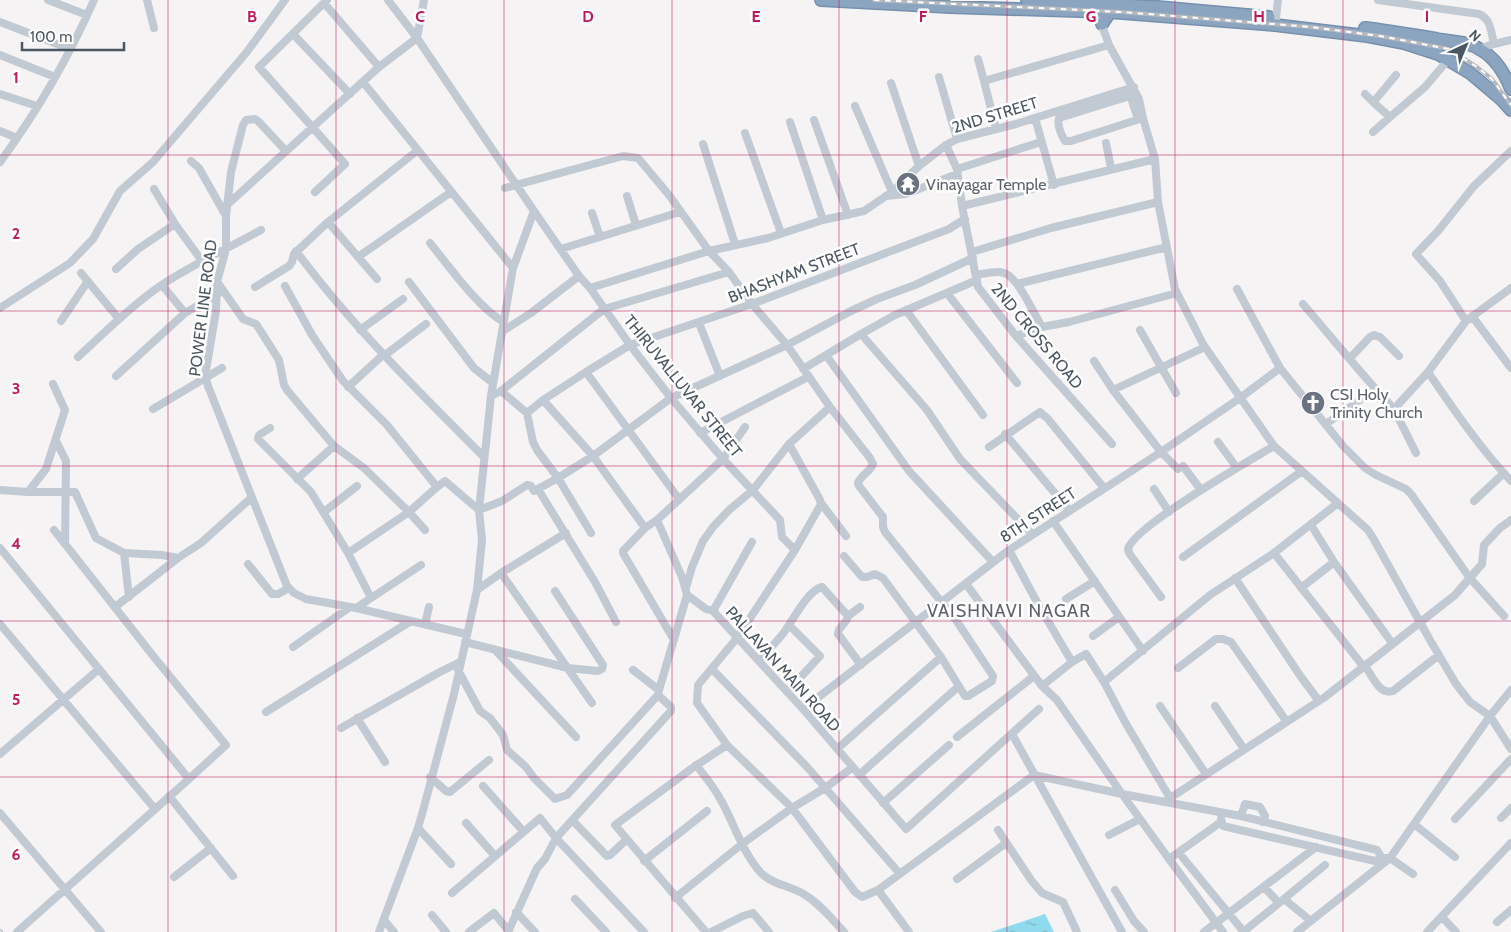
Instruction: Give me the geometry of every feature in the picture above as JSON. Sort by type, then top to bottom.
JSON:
[{"type":"highway","points":[[821,0],[1097,8],[1157,7],[1276,18],[1460,42],[1480,49],[1499,67],[1511,110]]},
{"type":"highway","points":[[1027,0],[1097,8],[1110,12],[1275,25],[1367,36],[1404,44],[1443,57],[1508,94]]},
{"type":"highway","points":[[1102,24],[1110,12]]},
{"type":"highway","points":[[1442,40],[1437,44],[1443,57]]},
{"type":"street","points":[[48,0],[87,15]]},
{"type":"street","points":[[0,162],[55,77],[94,0]]},
{"type":"street","points":[[147,0],[154,28]]},
{"type":"street","points":[[0,308],[70,263],[93,239],[120,191],[153,162],[246,52],[285,0]]},
{"type":"street","name":"THIRUVALLUVAR STREET","points":[[388,0],[417,38],[579,276],[590,288],[630,345],[700,433],[780,520],[782,537],[795,550]]},
{"type":"street","points":[[228,204],[379,67],[417,38],[424,0]]},
{"type":"street","points":[[1276,18],[1278,0]]},
{"type":"street","points":[[1378,0],[1479,14],[1484,16],[1489,23],[1494,44]]},
{"type":"street","points":[[315,192],[345,164],[259,67],[326,2],[379,67]]},
{"type":"street","points":[[1097,8],[1109,45],[1130,91],[1139,99],[1140,118],[1155,159],[1158,202],[1177,293],[1205,347],[1274,446],[1368,530],[1439,655],[1470,702],[1490,716],[1511,749]]},
{"type":"street","points":[[0,22],[70,49]]},
{"type":"street","points":[[294,34],[350,94]]},
{"type":"street","points":[[1480,49],[1511,40]]},
{"type":"street","points":[[984,81],[1109,45]]},
{"type":"street","points":[[0,55],[55,77]]},
{"type":"street","points":[[1373,132],[1425,87],[1443,57]]},
{"type":"street","points":[[978,58],[996,129]]},
{"type":"street","points":[[1374,103],[1396,75]]},
{"type":"street","points":[[938,77],[957,139]]},
{"type":"street","points":[[363,82],[513,268]]},
{"type":"street","points":[[891,84],[919,166]]},
{"type":"street","points":[[1130,91],[1059,118],[1058,121],[1063,138],[1065,141],[1071,141],[1140,118]]},
{"type":"street","name":"2ND STREET","points":[[590,288],[709,251],[768,238],[823,220],[864,211],[888,194],[946,145],[957,139],[1130,91]]},
{"type":"street","points":[[0,94],[37,106]]},
{"type":"street","points":[[1365,94],[1390,117]]},
{"type":"street","points":[[855,106],[888,194],[906,194],[957,171],[1041,142]]},
{"type":"street","points":[[1035,118],[1054,185]]},
{"type":"street","name":"POWER LINE ROAD","points":[[286,151],[258,121],[255,119],[246,120],[231,172],[226,216],[226,249],[217,282],[218,294],[206,376],[208,386],[251,498],[282,576],[289,588]]},
{"type":"street","points":[[814,120],[848,215]]},
{"type":"street","points":[[790,122],[823,220]]},
{"type":"street","points":[[0,132],[17,138]]},
{"type":"street","points":[[745,133],[781,233]]},
{"type":"street","points":[[1106,143],[1111,168]]},
{"type":"street","points":[[702,144],[735,244]]},
{"type":"street","name":"2ND CROSS ROAD","points":[[946,145],[957,171],[978,287],[1016,336],[1112,444]]},
{"type":"street","points":[[255,287],[289,266],[294,254],[328,222],[418,150]]},
{"type":"street","points":[[1511,151],[1470,192],[1416,254],[1511,368]]},
{"type":"street","points":[[505,188],[622,156],[638,158],[644,164],[709,251],[729,272],[752,304],[787,345],[802,369],[873,464],[871,469],[860,478],[858,483],[883,517],[885,532],[956,620],[993,676],[992,681],[968,696],[964,695],[941,657],[883,578],[876,574],[862,577],[844,556]]},
{"type":"street","points":[[962,206],[1054,185],[1111,168],[1155,159]]},
{"type":"street","points":[[191,161],[197,164],[226,216]]},
{"type":"street","points":[[154,189],[175,224],[202,261]]},
{"type":"street","points":[[358,257],[451,192]]},
{"type":"street","points":[[627,196],[636,225]]},
{"type":"street","points":[[479,510],[502,501],[527,485],[531,486],[534,491],[558,478],[593,456],[671,398],[787,345],[860,307],[915,285],[972,255],[1051,228],[1158,202]]},
{"type":"street","points":[[379,932],[418,828],[430,777],[454,694],[477,590],[482,540],[479,510],[491,396],[513,268],[534,211]]},
{"type":"street","points":[[592,212],[600,237]]},
{"type":"street","points":[[561,249],[680,212]]},
{"type":"street","name":"BHASHYAM STREET","points":[[527,413],[543,400],[630,345],[752,304],[949,229],[965,218]]},
{"type":"street","points":[[328,222],[377,279]]},
{"type":"street","points":[[116,269],[138,249],[175,224]]},
{"type":"street","points":[[78,357],[119,319],[162,285],[202,261],[261,230]]},
{"type":"street","points":[[430,243],[495,317],[504,322]]},
{"type":"street","points":[[1017,284],[1167,247]]},
{"type":"street","points":[[296,252],[360,330],[484,457]]},
{"type":"street","points":[[491,396],[501,392],[604,309],[729,272]]},
{"type":"street","points":[[82,273],[119,319]]},
{"type":"street","points":[[802,369],[906,310],[977,278],[1004,273],[1017,284],[1042,327]]},
{"type":"street","points":[[503,331],[538,308],[579,276]]},
{"type":"street","points":[[61,321],[88,281]]},
{"type":"street","points":[[217,282],[243,319],[258,326],[279,360],[287,390],[334,446],[364,468],[425,530]]},
{"type":"street","points":[[409,282],[474,368],[493,383]]},
{"type":"street","points":[[162,285],[185,313]]},
{"type":"street","points":[[285,286],[312,334],[348,387],[387,425],[436,487]]},
{"type":"street","points":[[1394,409],[1428,372],[1469,318],[1511,288]]},
{"type":"street","points":[[1237,289],[1280,368],[1343,446],[1365,468],[1412,494],[1469,577],[1504,616]]},
{"type":"street","points":[[947,293],[1017,382]]},
{"type":"street","points":[[1016,336],[1042,327],[1069,322],[1177,293]]},
{"type":"street","points":[[116,376],[185,313],[218,294]]},
{"type":"street","points":[[360,330],[404,300]]},
{"type":"street","points":[[1303,304],[1394,409],[1416,453]]},
{"type":"street","points":[[906,310],[983,415]]},
{"type":"street","points":[[699,323],[720,376]]},
{"type":"street","points":[[348,387],[384,355],[426,324]]},
{"type":"street","points":[[1140,330],[1176,393]]},
{"type":"street","points":[[861,334],[927,410],[960,459],[1032,534]]},
{"type":"street","points":[[1350,358],[1374,335],[1380,337],[1400,356]]},
{"type":"street","points":[[1113,390],[1205,347]]},
{"type":"street","points":[[826,355],[909,471],[993,562]]},
{"type":"street","points":[[1094,361],[1113,390],[1161,452],[1181,468],[1201,490]]},
{"type":"street","points":[[153,409],[222,368]]},
{"type":"street","name":"8TH STREET","points":[[803,709],[1009,550],[1161,452],[1280,368]]},
{"type":"street","points":[[586,372],[679,499]]},
{"type":"street","points":[[1428,372],[1489,458],[1511,482]]},
{"type":"street","points":[[700,433],[808,377]]},
{"type":"street","points":[[28,492],[46,470],[64,410],[53,384]]},
{"type":"street","points":[[1326,424],[1375,389]]},
{"type":"street","points":[[501,392],[527,413],[533,442],[558,478],[591,533]]},
{"type":"street","points":[[543,400],[593,456],[645,528]]},
{"type":"street","points":[[459,666],[480,711],[490,718],[503,735],[507,750],[526,767],[555,799],[567,795],[658,693],[674,640],[692,567],[703,541],[729,510],[753,490],[789,444],[830,407]]},
{"type":"street","points":[[988,447],[1037,413],[1043,413],[1104,488]]},
{"type":"street","points":[[674,640],[623,551],[645,528],[657,520],[723,459],[745,427]]},
{"type":"street","points":[[270,428],[259,435],[258,439],[311,492],[348,553],[371,598]]},
{"type":"street","points":[[1005,434],[1070,511]]},
{"type":"street","points":[[56,441],[66,462],[65,544]]},
{"type":"street","points":[[1218,442],[1237,468]]},
{"type":"street","points":[[789,444],[821,503],[846,536]]},
{"type":"street","points":[[298,479],[334,446]]},
{"type":"street","points":[[1161,597],[1128,549],[1130,543],[1148,526],[1201,490],[1274,446]]},
{"type":"street","points":[[1183,557],[1302,471]]},
{"type":"street","points":[[1474,501],[1504,473]]},
{"type":"street","points":[[348,553],[409,512],[436,487],[445,482],[479,510]]},
{"type":"street","points":[[324,512],[357,486]]},
{"type":"street","points":[[538,489],[595,582],[616,622]]},
{"type":"street","points":[[1154,489],[1169,512]]},
{"type":"street","points":[[0,490],[75,492],[96,538],[124,553],[162,555],[178,558]]},
{"type":"street","points":[[115,607],[178,558],[201,543],[251,498]]},
{"type":"street","points":[[821,503],[795,550],[737,638],[698,685],[697,703],[727,745],[792,808],[855,892],[862,897],[878,890],[1034,775],[1122,794],[1167,800],[1241,816],[1377,850],[1386,858],[1413,874]]},
{"type":"street","points":[[1104,682],[1210,595],[1274,553],[1338,504]]},
{"type":"street","points":[[657,520],[687,591]]},
{"type":"street","points":[[1167,800],[1319,701],[1365,668],[1392,643],[1455,595],[1482,564],[1484,545],[1492,535],[1511,520]]},
{"type":"street","points":[[1054,521],[1143,651]]},
{"type":"street","points":[[1311,525],[1334,562],[1392,643]]},
{"type":"street","points":[[17,932],[226,745],[54,530]]},
{"type":"street","points":[[477,590],[566,533]]},
{"type":"street","points":[[713,612],[752,542]]},
{"type":"street","points":[[0,548],[189,779]]},
{"type":"street","points":[[1009,550],[1072,662]]},
{"type":"street","points":[[124,553],[129,596]]},
{"type":"street","points":[[1274,553],[1382,690],[1393,691],[1439,655]]},
{"type":"street","points":[[1301,588],[1334,562]]},
{"type":"street","points":[[248,564],[272,594],[278,594],[289,588],[306,599],[425,624],[496,651],[568,668],[598,671],[602,669],[603,665],[556,591]]},
{"type":"street","points":[[293,647],[421,565]]},
{"type":"street","points":[[501,573],[592,703]]},
{"type":"street","points":[[1235,578],[1319,701]]},
{"type":"street","points":[[1066,599],[1095,581]]},
{"type":"street","points":[[966,584],[1034,676],[1057,700],[1122,794],[1223,932]]},
{"type":"street","points":[[759,661],[789,625],[803,604],[820,587],[825,588],[848,616]]},
{"type":"street","name":"PALLAVAN MAIN ROAD","points":[[687,591],[706,609],[713,612],[759,661],[803,709],[906,829],[1012,734]]},
{"type":"street","points":[[425,624],[429,607]]},
{"type":"street","points":[[860,607],[848,616],[838,630],[838,634],[861,665]]},
{"type":"street","points":[[1093,636],[1120,617]]},
{"type":"street","points":[[266,712],[411,621]]},
{"type":"street","points":[[0,624],[154,809]]},
{"type":"street","points":[[787,692],[820,656],[789,625]]},
{"type":"street","points":[[1178,668],[1216,639],[1230,642],[1287,722]]},
{"type":"street","points":[[496,651],[576,737]]},
{"type":"street","points":[[1042,686],[1072,662],[1084,654],[1087,655],[1104,682],[1167,800]]},
{"type":"street","points":[[837,749],[941,657]]},
{"type":"street","points":[[341,728],[459,666]]},
{"type":"street","points":[[0,754],[99,668]]},
{"type":"street","points":[[712,669],[801,761],[900,874]]},
{"type":"street","points":[[469,932],[494,913],[508,931],[537,868],[556,838],[671,710],[671,707],[658,693],[633,670]]},
{"type":"street","points":[[957,737],[1034,676]]},
{"type":"street","points":[[859,775],[959,686]]},
{"type":"street","points":[[1297,932],[1386,858],[1414,824],[1490,716],[1511,690]]},
{"type":"street","points":[[1160,706],[1206,774]]},
{"type":"street","points":[[1215,706],[1244,749]]},
{"type":"street","points":[[1039,709],[1012,734],[1122,932]]},
{"type":"street","points":[[357,718],[385,762]]},
{"type":"street","points":[[706,932],[614,825],[696,765],[727,745]]},
{"type":"street","points":[[883,803],[949,745]]},
{"type":"street","points":[[1456,819],[1511,759]]},
{"type":"street","points":[[430,777],[446,791],[450,792],[490,760]]},
{"type":"street","points":[[696,765],[711,782],[724,804],[742,844],[763,874],[769,879],[804,894],[844,932]]},
{"type":"street","points":[[675,898],[742,844],[853,768]]},
{"type":"street","points":[[483,786],[523,831]]},
{"type":"street","points":[[169,796],[233,876]]},
{"type":"street","points":[[1241,816],[1245,804],[1260,807],[1265,816],[1262,822]]},
{"type":"street","points":[[1501,818],[1511,808]]},
{"type":"street","points":[[644,861],[706,811]]},
{"type":"street","points":[[0,813],[100,932]]},
{"type":"street","points":[[1169,859],[1221,822],[1222,815],[1225,814]]},
{"type":"street","points":[[452,893],[540,818],[556,838],[644,932]]},
{"type":"street","points":[[1109,835],[1140,819]]},
{"type":"street","points":[[572,820],[606,856],[626,840]]},
{"type":"street","points":[[1221,822],[1223,826],[1376,861],[1386,858]]},
{"type":"street","points":[[466,823],[495,856]]},
{"type":"street","points":[[1414,824],[1455,857]]},
{"type":"street","points":[[418,828],[451,864]]},
{"type":"street","points":[[998,830],[1031,880],[1042,893],[1063,902],[1077,932]]},
{"type":"street","points":[[1336,852],[1338,840]]},
{"type":"street","points":[[957,879],[1006,843]]},
{"type":"street","points":[[1427,932],[1511,843]]},
{"type":"street","points":[[1204,932],[1316,847]]},
{"type":"street","points":[[174,877],[211,848]]},
{"type":"street","points":[[1178,853],[1244,932],[1325,865]]},
{"type":"street","points":[[1264,887],[1310,922]]},
{"type":"street","points":[[878,890],[909,932]]},
{"type":"street","points":[[1115,890],[1144,932]]},
{"type":"street","points":[[575,899],[606,932]]},
{"type":"street","points":[[1497,922],[1511,910]]},
{"type":"street","points":[[516,912],[535,932]]},
{"type":"street","points":[[711,932],[753,913],[769,932]]},
{"type":"street","points":[[432,915],[446,932]]},
{"type":"street","points":[[1442,917],[1456,932]]},
{"type":"street","points":[[384,920],[394,932]]},
{"type":"water","points":[[1045,914],[1054,932],[991,932]]},
{"type":"railway","points":[[874,0],[1122,12],[1311,27],[1380,36],[1449,49],[1492,79],[1511,105]]},
{"type":"place","name":"Vinayagar Temple","points":[[908,184]]},
{"type":"place","name":"CSI Holy Trinity Church","points":[[1313,403]]},
{"type":"district","name":"VAISHNAVI NAGAR","points":[[1009,611]]}]
